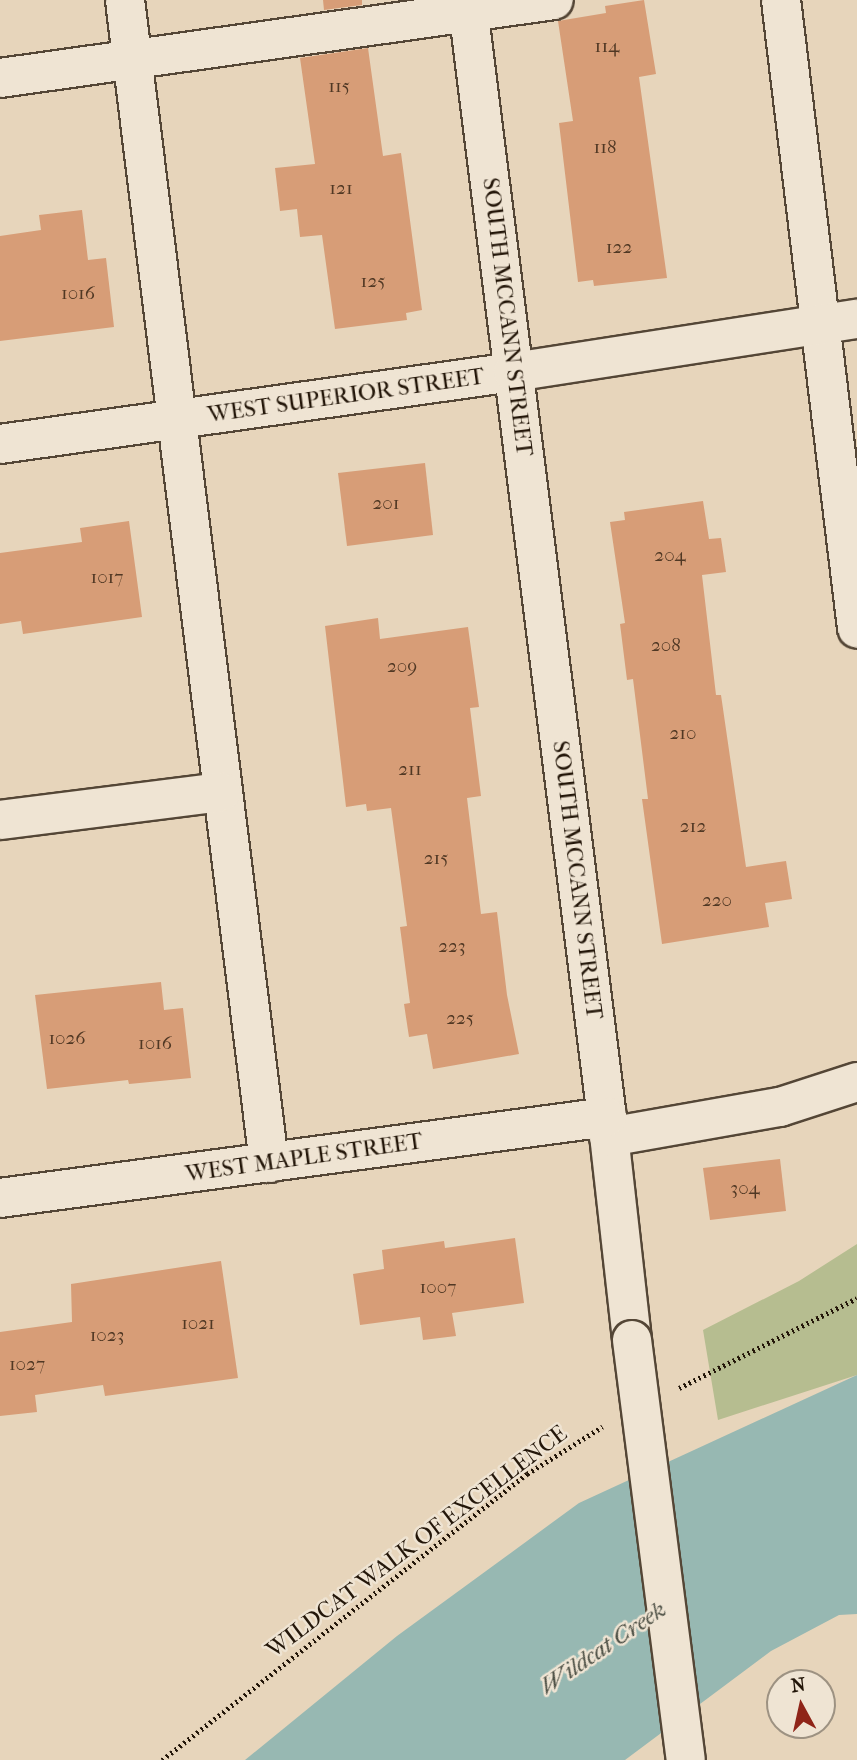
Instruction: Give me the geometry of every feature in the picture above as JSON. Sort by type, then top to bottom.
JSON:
[{"type":"street","points":[[125,0],[269,1163]]},
{"type":"street","points":[[0,78],[468,6],[554,0]]},
{"type":"street","points":[[781,0],[857,628]]},
{"type":"street","name":"SOUTH MCCANN STREET","points":[[468,6],[686,1760]]},
{"type":"street","name":"WEST SUPERIOR STREET","points":[[0,444],[513,372],[857,319]]},
{"type":"street","points":[[0,820],[221,792]]},
{"type":"street","name":"WEST MAPLE STREET","points":[[0,1198],[269,1163],[780,1107],[857,1082]]},
{"type":"path","points":[[673,1391],[857,1298]]},
{"type":"path","name":"WILDCAT WALK OF EXCELLENCE","points":[[162,1760],[527,1474],[588,1434],[612,1422]]},
{"type":"green space","points":[[857,1244],[857,1375],[718,1420],[703,1330],[799,1281]]},
{"type":"water","name":"Wildcat Creek","points":[[857,1375],[857,1614],[839,1615],[771,1651],[625,1760],[245,1760],[397,1636],[579,1503]]},
{"type":"building","points":[[323,0],[362,0],[362,5],[324,10]]},
{"type":"building","points":[[644,0],[656,74],[639,77],[667,278],[594,286],[593,280],[578,282],[559,123],[573,121],[558,21],[606,13],[605,6]]},
{"type":"building","points":[[368,48],[383,156],[401,153],[422,310],[406,313],[407,320],[335,329],[322,235],[300,237],[297,209],[280,211],[275,168],[315,164],[300,58]]},
{"type":"building","points":[[82,210],[88,260],[106,258],[114,327],[0,341],[0,236],[41,230],[39,215]]},
{"type":"building","points":[[425,463],[433,535],[347,546],[338,473]]},
{"type":"building","points":[[703,501],[709,539],[721,538],[726,572],[702,575],[716,695],[721,695],[746,867],[786,861],[792,899],[765,903],[769,927],[662,944],[642,799],[648,799],[633,679],[627,680],[620,624],[625,623],[610,522],[625,520],[624,512]]},
{"type":"building","points":[[129,521],[142,617],[23,634],[21,621],[0,624],[0,553],[82,542],[80,528]]},
{"type":"building","points":[[378,618],[380,639],[468,627],[479,707],[470,708],[481,796],[467,798],[481,914],[497,912],[507,995],[519,1054],[433,1069],[427,1034],[409,1037],[404,1004],[410,1003],[400,927],[407,926],[391,808],[367,811],[366,804],[346,807],[325,626]]},
{"type":"building","points":[[161,982],[164,1010],[183,1008],[191,1078],[129,1084],[128,1080],[47,1089],[35,995]]},
{"type":"building","points":[[780,1159],[786,1211],[710,1220],[703,1168]]},
{"type":"building","points":[[515,1238],[524,1303],[452,1313],[456,1336],[423,1340],[420,1317],[360,1325],[353,1274],[384,1269],[382,1250],[444,1241],[445,1248]]},
{"type":"building","points":[[221,1261],[238,1378],[105,1396],[103,1385],[35,1395],[37,1412],[0,1416],[0,1332],[72,1322],[71,1284]]}]
